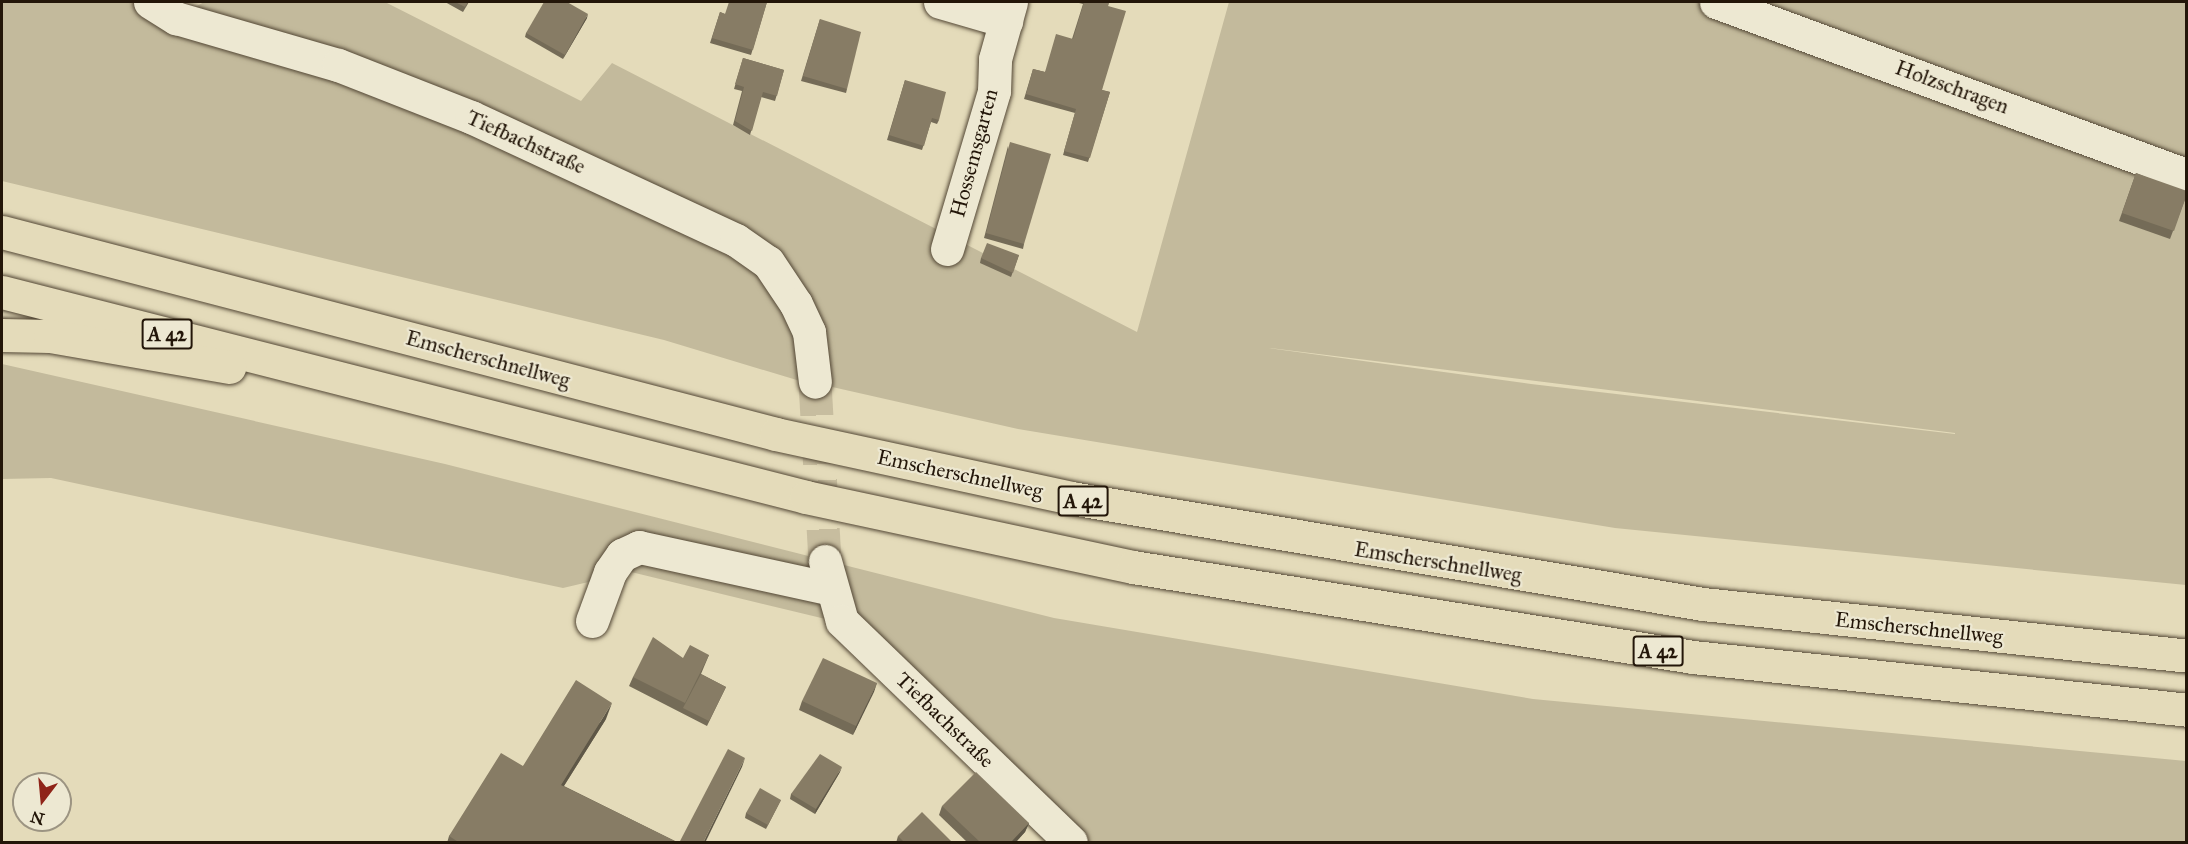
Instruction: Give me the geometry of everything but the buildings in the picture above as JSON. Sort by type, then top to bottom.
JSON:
[{"type":"highway","name":"Emscherschnellweg","points":[[2,232],[776,434],[1071,498],[1702,604],[2187,656]]},
{"type":"highway","name":"A 42","points":[[2,292],[806,497],[1133,567],[1693,657],[2187,710]]},
{"type":"highway","points":[[2,336],[50,336],[194,364],[333,376]]},
{"type":"street","name":"Tiefbachstraße","points":[[150,2],[176,18],[338,65],[471,117],[736,240],[768,261],[796,304],[809,332],[815,382]]},
{"type":"street","name":"Hossemsgarten","points":[[940,2],[1009,11],[995,59],[994,91],[947,249]]},
{"type":"street","name":"Holzschragen","points":[[1716,2],[2187,176]]},
{"type":"street","name":"Tiefbachstraße","points":[[592,621],[610,572],[622,555],[639,548],[828,575],[842,621],[1071,843]]},
{"type":"shaded area","points":[[2,2],[144,2],[337,67],[735,242],[791,303],[810,384],[664,340],[2,181]]},
{"type":"shaded area","points":[[204,2],[385,2],[581,101],[612,63],[1137,332],[1229,2],[2186,2],[2186,585],[1615,528],[1018,429],[819,384],[817,357],[738,238],[178,17]],"holes":[[[1269,348],[1955,433],[1531,384]]]},
{"type":"shaded area","points":[[2,364],[445,464],[1054,618],[1533,699],[2186,761],[2186,842],[1077,842],[838,622],[631,572],[563,588],[51,478],[2,479]]},
{"type":"tunnel","points":[[815,382],[825,561]]}]
